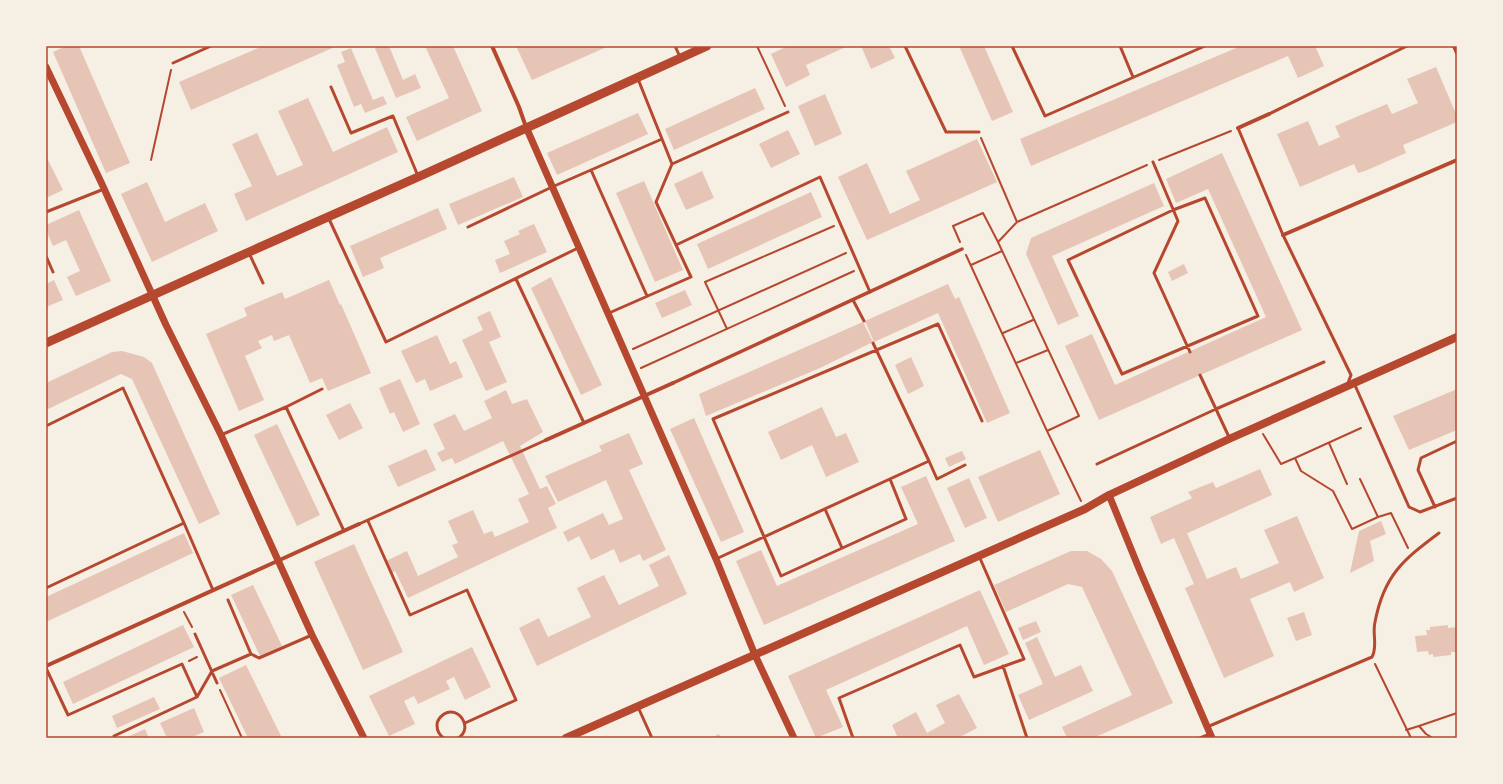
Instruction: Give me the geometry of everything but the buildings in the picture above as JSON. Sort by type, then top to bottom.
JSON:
[{"type":"main road","points":[[46,344],[707,46]]},
{"type":"main road","points":[[566,738],[1086,509],[1109,495],[1229,439],[1457,337]]},
{"type":"street","points":[[492,46],[578,248],[646,396],[716,559],[754,655],[794,738]]},
{"type":"street","points":[[1454,46],[1457,53]]},
{"type":"street","points":[[46,67],[153,295],[221,435],[312,635],[364,738]]},
{"type":"street","points":[[1238,128],[1269,114]]},
{"type":"street","points":[[1283,235],[1457,160]]},
{"type":"street","points":[[546,440],[646,396],[962,249]]},
{"type":"street","points":[[1109,495],[1210,733]]},
{"type":"street","points":[[46,667],[181,604],[359,524]]},
{"type":"lane","points":[[173,63],[211,46]]},
{"type":"lane","points":[[675,46],[680,58]]},
{"type":"lane","points":[[905,46],[946,132],[978,132]]},
{"type":"lane","points":[[1012,46],[1045,116],[1205,46]]},
{"type":"lane","points":[[1120,46],[1133,77]]},
{"type":"lane","points":[[1396,46],[1398,50]]},
{"type":"lane","points":[[1269,114],[1407,46]]},
{"type":"lane","points":[[637,78],[672,164]]},
{"type":"lane","points":[[331,87],[352,134],[393,116],[418,177]]},
{"type":"lane","points":[[609,313],[691,277],[656,202],[672,164],[788,112]]},
{"type":"lane","points":[[1238,128],[1283,235],[1351,375],[1350,385],[1409,506],[1420,512],[1457,498]]},
{"type":"lane","points":[[468,227],[552,187],[662,139]]},
{"type":"lane","points":[[1153,162],[1178,221],[1154,273],[1190,352]]},
{"type":"lane","points":[[591,170],[647,296]]},
{"type":"lane","points":[[676,245],[820,178],[870,292]]},
{"type":"lane","points":[[46,212],[104,189]]},
{"type":"lane","points":[[1205,198],[1258,316],[1122,374],[1068,260],[1173,210],[1205,198]]},
{"type":"lane","points":[[328,217],[386,342],[578,248]]},
{"type":"lane","points":[[249,252],[263,284]]},
{"type":"lane","points":[[46,256],[53,272]]},
{"type":"lane","points":[[516,278],[584,423]]},
{"type":"lane","points":[[853,300],[864,321]]},
{"type":"lane","points":[[890,479],[906,519],[781,576],[713,419],[938,324],[982,422]]},
{"type":"lane","points":[[873,342],[937,478],[965,465]]},
{"type":"lane","points":[[1097,464],[1216,409],[1324,362]]},
{"type":"lane","points":[[1200,375],[1229,439]]},
{"type":"lane","points":[[46,424],[123,388],[213,590]]},
{"type":"lane","points":[[221,435],[286,407],[322,389]]},
{"type":"lane","points":[[286,407],[344,531]]},
{"type":"lane","points":[[359,524],[546,440]]},
{"type":"lane","points":[[1435,507],[1418,470],[1421,458],[1457,441]]},
{"type":"lane","points":[[716,559],[929,461]]},
{"type":"lane","points":[[825,509],[842,548]]},
{"type":"lane","points":[[368,521],[410,616],[467,590],[516,700],[465,722]]},
{"type":"lane","points":[[46,588],[184,524]]},
{"type":"lane","points":[[1200,738],[1372,657],[1375,651],[1374,624],[1381,595],[1392,574],[1411,554],[1439,533]]},
{"type":"lane","points":[[853,738],[839,698],[960,645],[974,677],[1024,659],[979,556]]},
{"type":"lane","points":[[228,600],[251,654],[259,658],[312,635]]},
{"type":"lane","points":[[195,634],[217,683]]},
{"type":"lane","points":[[114,736],[198,697],[212,671],[251,654]]},
{"type":"lane","points":[[46,667],[68,715],[182,664],[198,697]]},
{"type":"lane","points":[[1003,666],[1027,738]]},
{"type":"lane","points":[[638,706],[652,738]]},
{"type":"lane","points":[[444,738],[437,729],[437,722],[441,716],[448,712],[455,712],[461,716],[465,722],[465,730],[458,738]]},
{"type":"path","points":[[757,46],[788,112]]},
{"type":"path","points":[[150,160],[173,63]]},
{"type":"path","points":[[998,242],[1016,222],[1153,162],[1238,128]]},
{"type":"path","points":[[978,132],[1016,222]]},
{"type":"path","points":[[1047,431],[1079,416],[1033,320],[1002,250],[983,213],[953,226],[962,249],[1003,333],[1047,431],[1086,509]]},
{"type":"path","points":[[727,329],[705,282],[840,223]]},
{"type":"path","points":[[626,352],[852,250]]},
{"type":"path","points":[[971,265],[1002,250]]},
{"type":"path","points":[[635,372],[860,268]]},
{"type":"path","points":[[1003,333],[1033,320]]},
{"type":"path","points":[[1016,363],[1048,350]]},
{"type":"path","points":[[1259,426],[1281,464],[1361,428]]},
{"type":"path","points":[[1329,443],[1348,484]]},
{"type":"path","points":[[1295,458],[1301,470],[1332,491],[1352,529],[1378,517],[1391,513],[1411,554]]},
{"type":"path","points":[[1360,479],[1378,517]]},
{"type":"path","points":[[181,604],[195,634]]},
{"type":"path","points":[[182,664],[204,653]]},
{"type":"path","points":[[1372,657],[1411,738]]},
{"type":"path","points":[[217,683],[242,738]]},
{"type":"path","points":[[1406,730],[1457,713]]},
{"type":"path","points":[[1419,726],[1426,734],[1433,738]]}]
